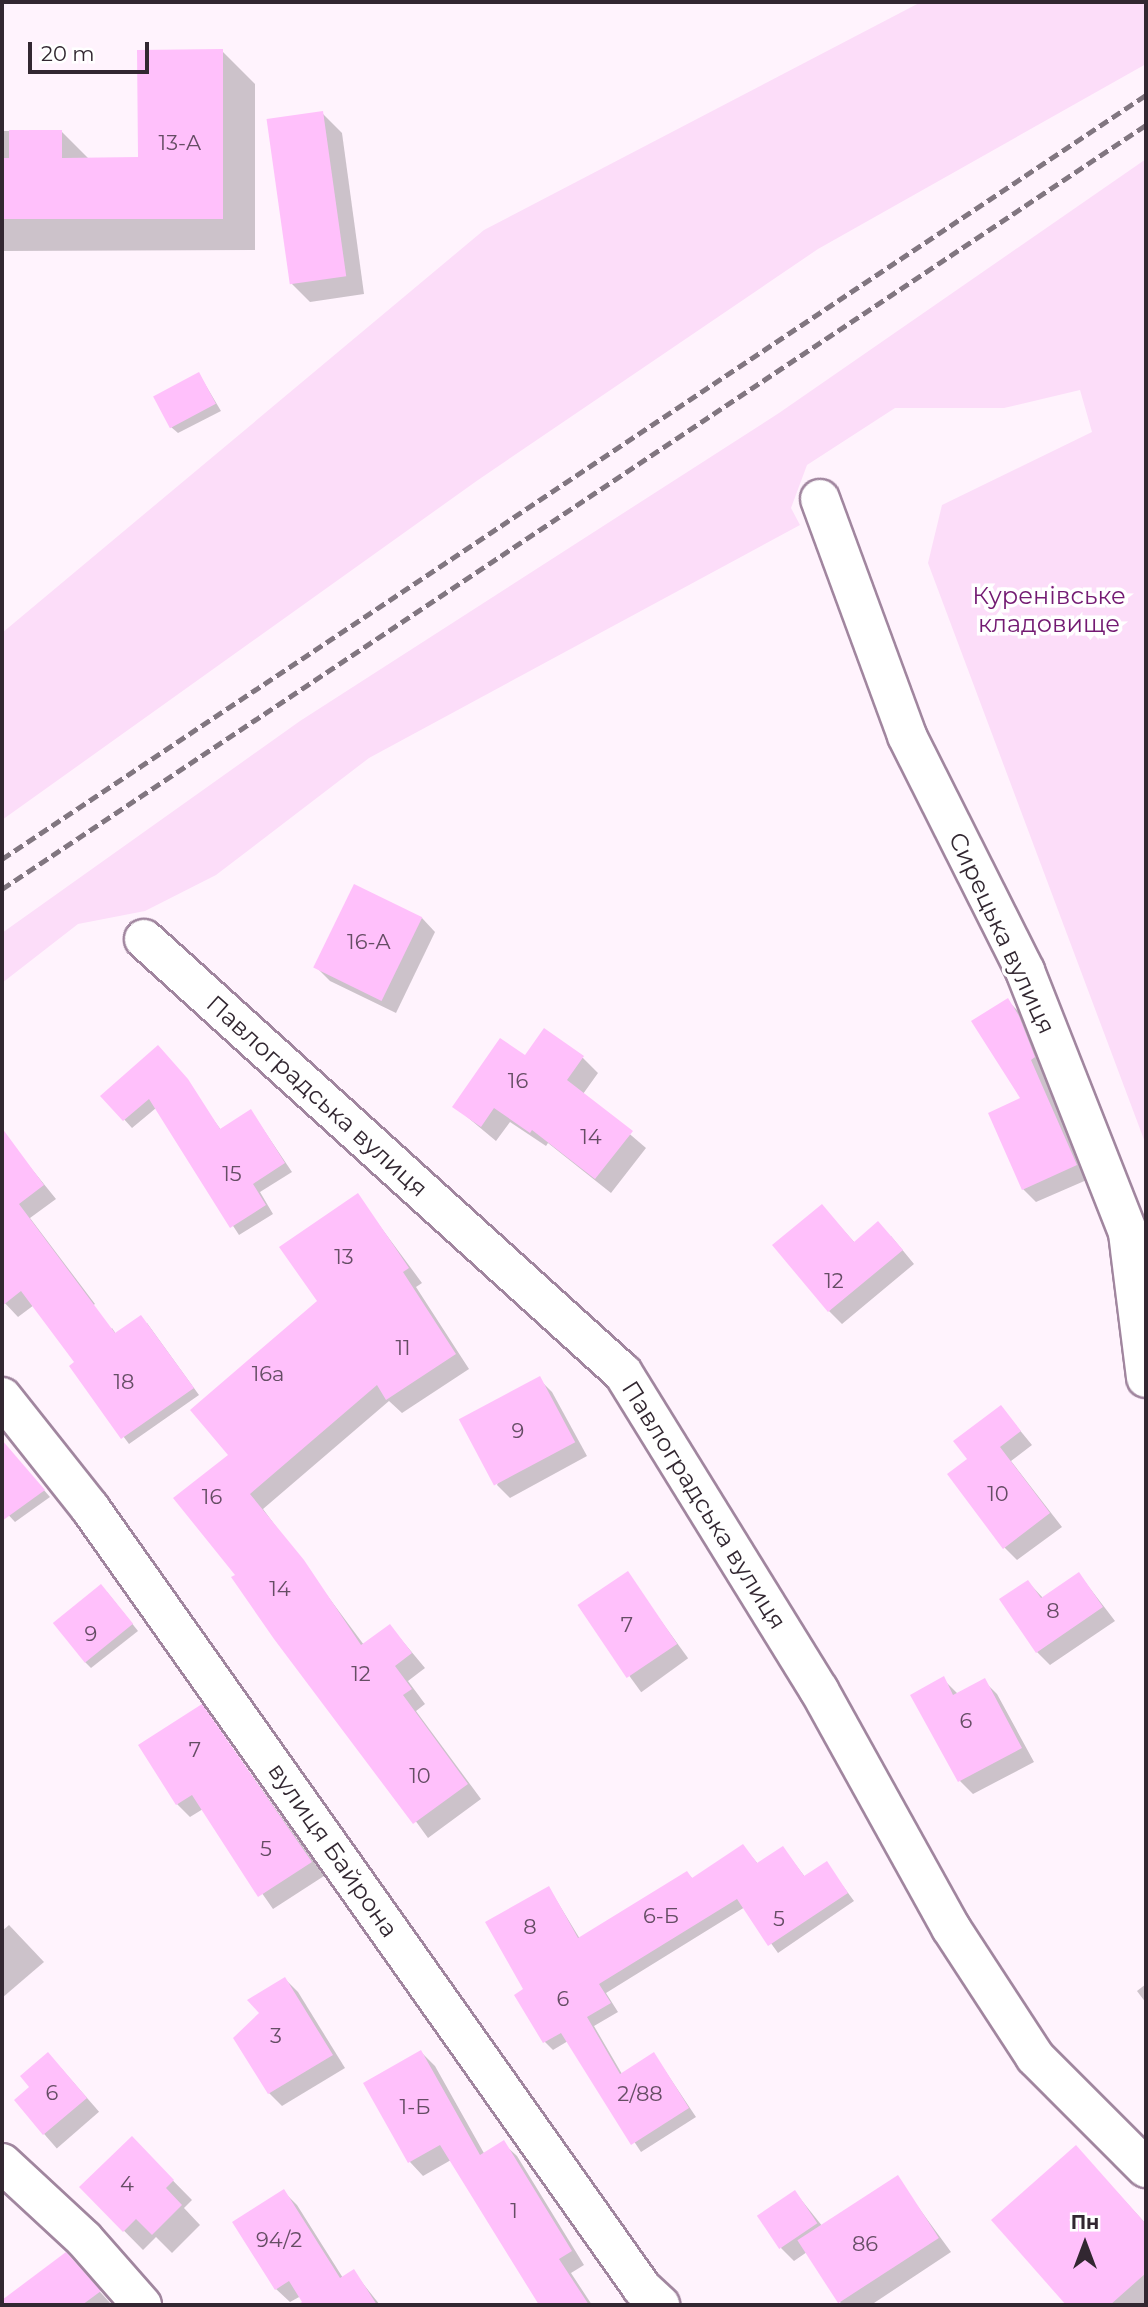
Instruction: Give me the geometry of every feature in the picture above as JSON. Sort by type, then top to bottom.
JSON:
[{"type":"street","name":"Сирецька вулиця","points":[[820,499],[907,736],[1025,971],[1128,1233],[1146,1378]]},
{"type":"street","name":"Павлоградська вулиця","points":[[144,939],[623,1373],[819,1690],[951,1928],[1035,2057],[1146,2168]]},
{"type":"street","name":"вулиця Байрона","points":[[2,1397],[90,1508],[642,2288],[660,2305]]},
{"type":"street","points":[[2,2163],[84,2239],[142,2305]]},
{"type":"green space","points":[[921,2],[1146,2],[1146,64],[818,249],[478,480],[2,820],[2,633],[484,230]]},
{"type":"green space","name":"Куренівське кладовище","points":[[1146,159],[1146,1145],[928,563],[942,505],[1092,432],[1080,390],[1004,408],[895,408],[807,465],[791,508],[800,525],[369,758],[216,875],[145,911],[78,924],[2,983],[2,933],[300,721],[779,413]]},
{"type":"building","points":[[223,49],[223,219],[2,219],[2,158],[9,158],[9,130],[62,130],[62,158],[138,157],[137,50]]},
{"type":"building","points":[[323,111],[346,276],[290,284],[267,119]]},
{"type":"building","points":[[199,372],[216,404],[170,428],[153,396]]},
{"type":"building","points":[[354,884],[422,917],[382,1001],[313,968]]},
{"type":"building","points":[[1008,998],[1019,1016],[1035,1057],[1031,1060],[1077,1165],[1022,1190],[988,1113],[1020,1098],[971,1021]]},
{"type":"building","points":[[544,1028],[584,1056],[567,1080],[633,1131],[595,1179],[532,1130],[530,1133],[494,1108],[481,1127],[452,1107],[500,1038],[525,1055]]},
{"type":"building","points":[[158,1045],[188,1079],[220,1129],[251,1109],[285,1163],[253,1184],[266,1205],[230,1228],[149,1099],[123,1121],[100,1096]]},
{"type":"building","points":[[2,1128],[44,1185],[19,1204],[115,1333],[141,1315],[194,1388],[121,1439],[69,1366],[74,1362],[21,1291],[2,1306]]},
{"type":"building","points":[[358,1193],[409,1268],[403,1272],[456,1354],[386,1400],[377,1385],[250,1494],[304,1560],[361,1645],[390,1624],[412,1653],[395,1666],[412,1689],[403,1695],[468,1784],[413,1824],[274,1639],[231,1577],[235,1575],[173,1498],[228,1455],[190,1410],[317,1301],[279,1247]]},
{"type":"building","points":[[822,1204],[854,1242],[878,1221],[903,1250],[828,1312],[772,1245]]},
{"type":"building","points":[[540,1376],[575,1442],[494,1485],[459,1419]]},
{"type":"building","points":[[1001,1405],[1021,1431],[1000,1447],[1050,1513],[1003,1549],[947,1474],[967,1459],[953,1441]]},
{"type":"building","points":[[2,1440],[45,1490],[2,1521]]},
{"type":"building","points":[[628,1571],[677,1644],[627,1678],[577,1605]]},
{"type":"building","points":[[1079,1572],[1103,1607],[1036,1653],[999,1599],[1028,1580],[1041,1598]]},
{"type":"building","points":[[101,1584],[133,1624],[85,1663],[53,1623]]},
{"type":"building","points":[[944,1676],[953,1695],[985,1678],[1022,1748],[958,1782],[910,1695]]},
{"type":"building","points":[[202,1704],[312,1862],[258,1897],[192,1795],[176,1805],[138,1745]]},
{"type":"building","points":[[743,1844],[757,1863],[783,1846],[804,1876],[827,1861],[848,1893],[768,1946],[737,1899],[599,1984],[611,2003],[587,2017],[620,2074],[654,2052],[689,2108],[631,2145],[561,2033],[543,2043],[514,1995],[523,1989],[485,1922],[549,1886],[578,1938],[687,1871],[692,1878]]},
{"type":"building","points":[[285,1977],[333,2055],[268,2094],[233,2038],[259,2013],[247,2000]]},
{"type":"building","points":[[421,2050],[480,2155],[504,2140],[572,2251],[559,2259],[589,2305],[539,2305],[440,2145],[408,2163],[363,2083]]},
{"type":"building","points":[[48,2052],[87,2098],[43,2135],[14,2100],[29,2087],[20,2076]]},
{"type":"building","points":[[132,2136],[174,2180],[166,2188],[182,2205],[152,2235],[136,2219],[123,2232],[79,2187]]},
{"type":"building","points":[[1076,2145],[1146,2224],[1146,2273],[1110,2305],[1066,2305],[991,2220]]},
{"type":"building","points":[[898,2175],[939,2238],[838,2303],[797,2240]]},
{"type":"building","points":[[284,2189],[340,2278],[354,2269],[377,2305],[297,2305],[302,2302],[289,2281],[275,2290],[232,2222]]},
{"type":"building","points":[[795,2190],[817,2223],[779,2249],[757,2216]]},
{"type":"building","points":[[66,2252],[101,2291],[82,2305],[2,2305],[2,2300]]},
{"type":"railway","points":[[2,859],[1146,95]]},
{"type":"railway","points":[[2,889],[1146,125]]}]
